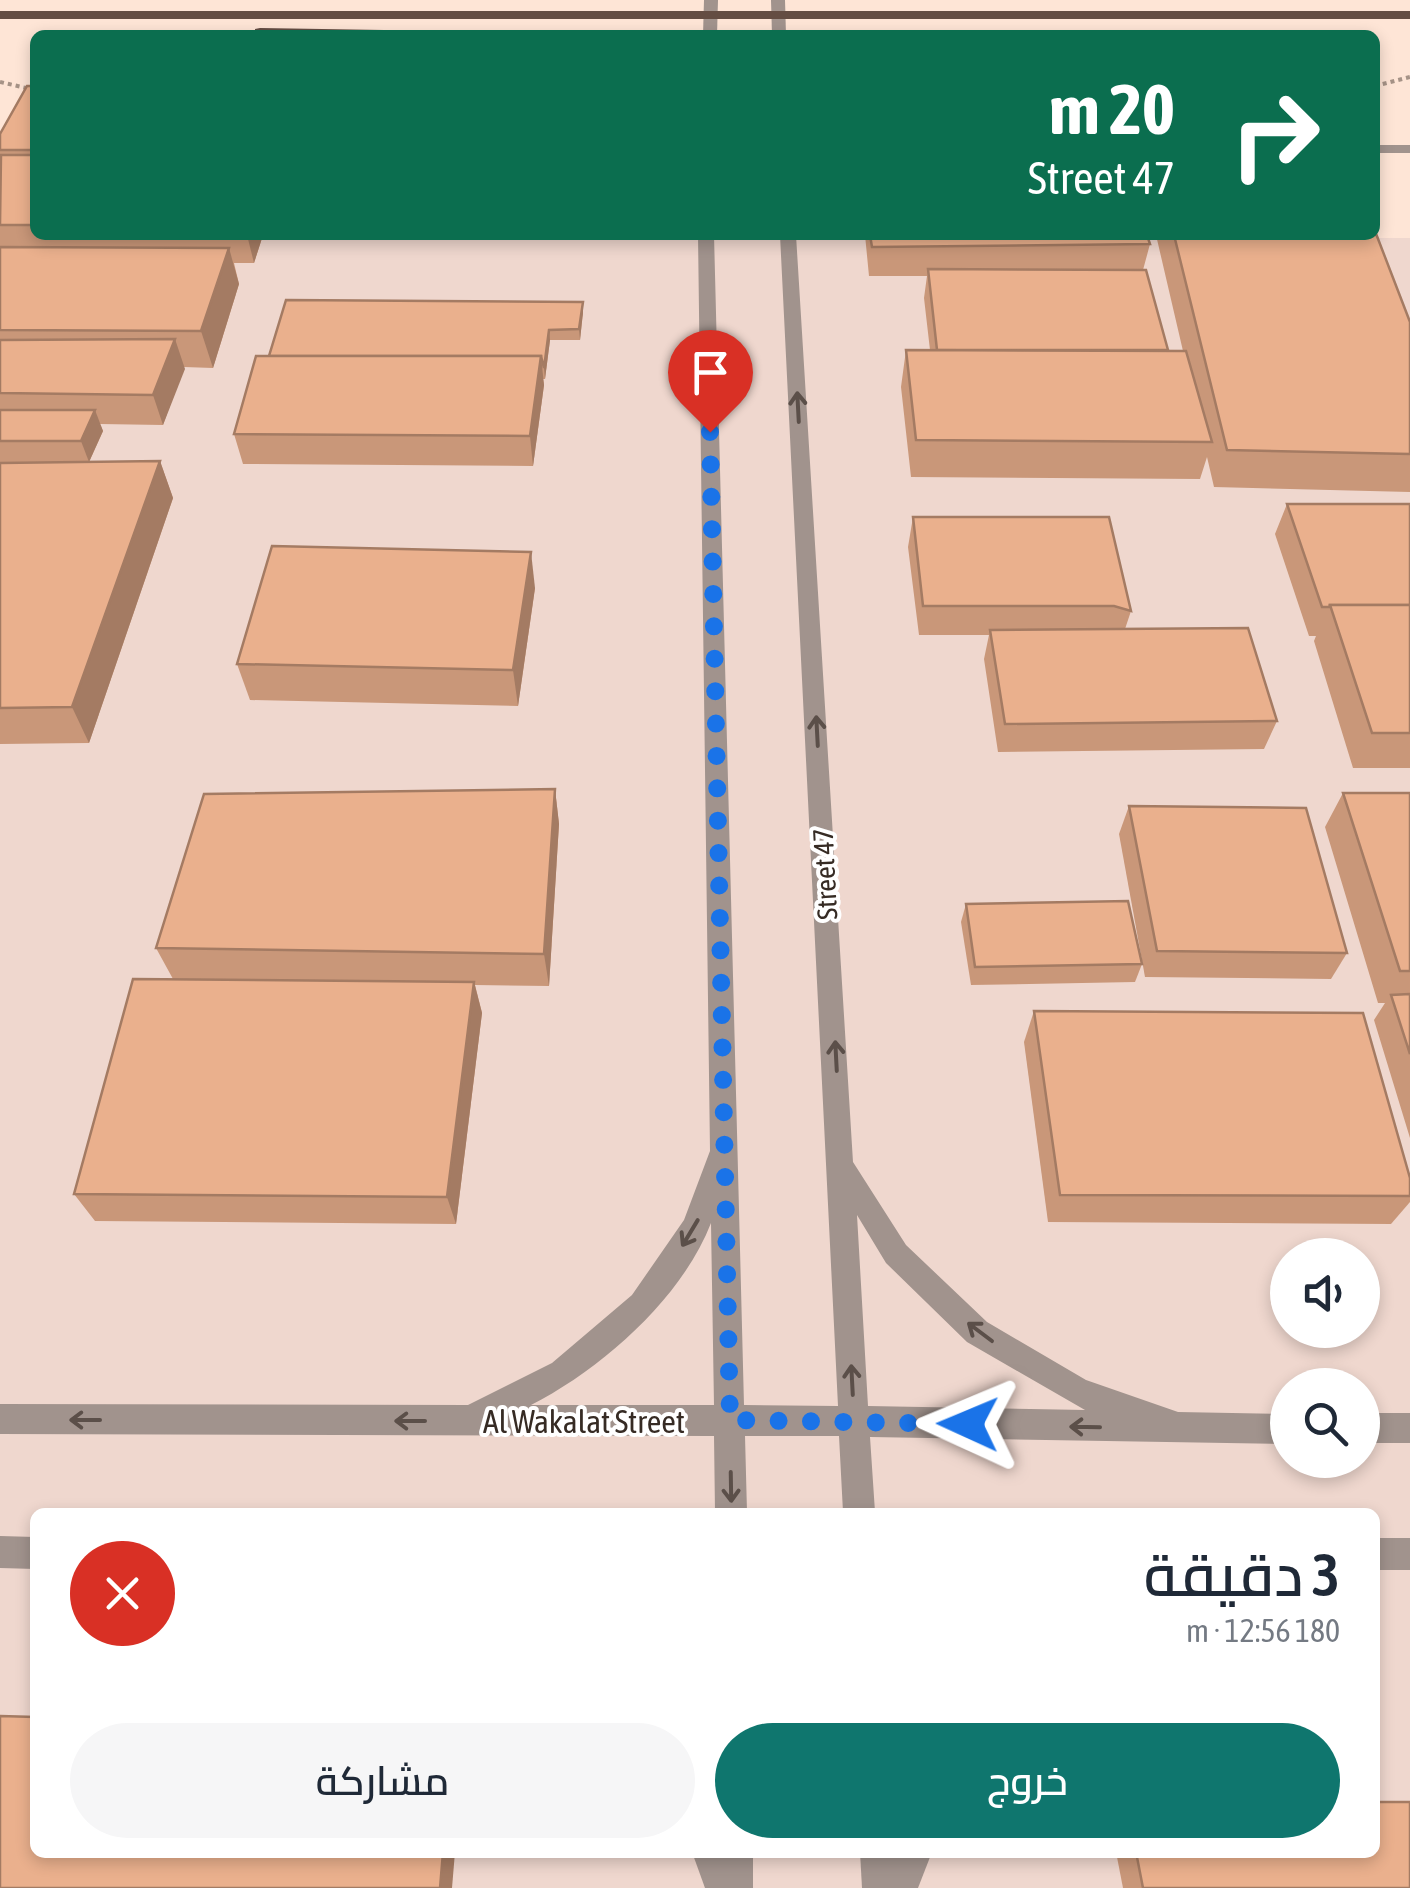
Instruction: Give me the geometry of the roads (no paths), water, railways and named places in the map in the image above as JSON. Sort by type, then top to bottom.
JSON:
[{"type":"main road","points":[[0,18],[711,8],[970,16],[1410,15]]},
{"type":"main road","points":[[908,30],[970,16]]},
{"type":"main road","points":[[0,18],[105,29],[162,30]]},
{"type":"street","points":[[706,240],[731,1508]]},
{"type":"street","name":"Street 47","points":[[788,240],[860,1508]]},
{"type":"street","points":[[467,1422],[563,1373],[642,1306],[696,1226],[723,1142]]},
{"type":"street","points":[[842,1166],[896,1254],[977,1332],[1079,1393],[1195,1429]]},
{"type":"street","name":"Al Wakalat Street","points":[[0,1419],[730,1420],[1270,1429]]},
{"type":"street","points":[[1380,1428],[1410,1428]]},
{"type":"street","points":[[0,1552],[30,1552]]},
{"type":"street","points":[[1380,1554],[1410,1554]]},
{"type":"street","points":[[712,1858],[722,1888]]},
{"type":"street","points":[[735,1858],[736,1888]]},
{"type":"street","points":[[878,1858],[880,1888]]},
{"type":"street","points":[[900,1888],[912,1858]]},
{"type":"lane","points":[[1380,149],[1410,149]]}]
